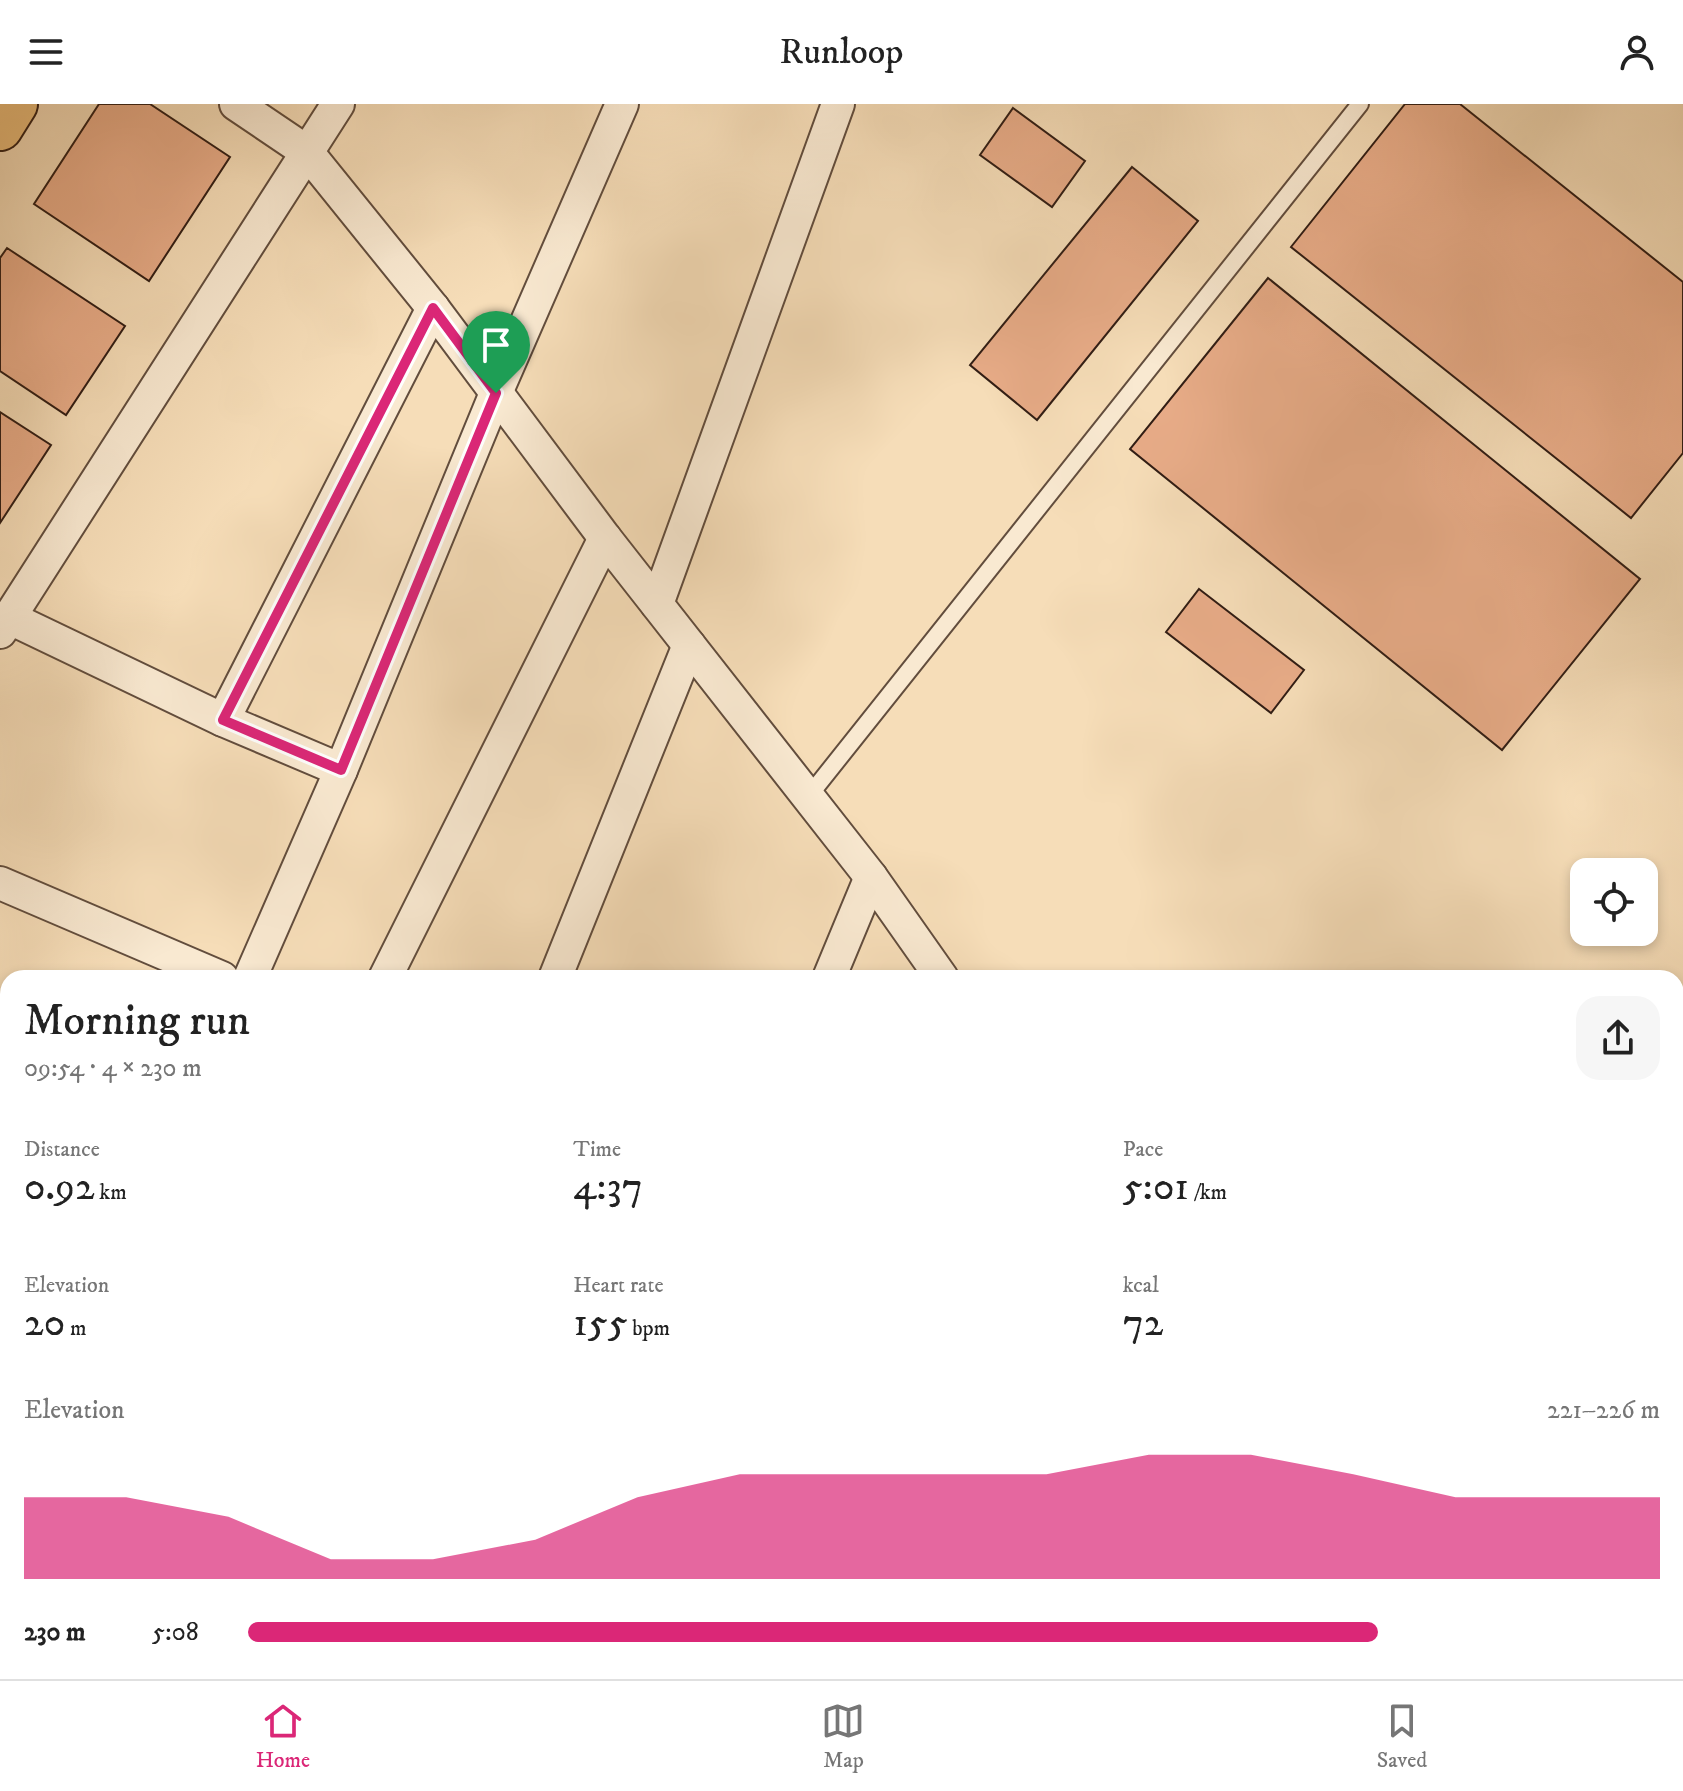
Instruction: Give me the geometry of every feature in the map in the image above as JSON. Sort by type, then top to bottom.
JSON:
[{"type":"highway","points":[[0,128],[15,104]]},
{"type":"street","points":[[236,104],[307,152],[433,308],[605,538],[871,877],[936,970]]},
{"type":"street","points":[[338,104],[5,625],[341,770]]},
{"type":"street","points":[[254,970],[341,770],[496,393],[622,104]]},
{"type":"street","points":[[657,604],[838,104]]},
{"type":"street","points":[[223,720],[433,308]]},
{"type":"street","points":[[389,970],[605,538]]},
{"type":"street","points":[[558,970],[689,645]]},
{"type":"street","points":[[832,970],[871,877]]},
{"type":"street","points":[[0,883],[203,970]]},
{"type":"lane","points":[[808,797],[1360,104]]},
{"type":"building","points":[[99,104],[150,104],[230,157],[149,281],[34,204]]},
{"type":"building","points":[[1405,104],[1460,104],[1683,282],[1683,453],[1631,518],[1291,247]]},
{"type":"building","points":[[1013,108],[1085,161],[1052,207],[980,155]]},
{"type":"building","points":[[1132,167],[1198,221],[1037,420],[970,365]]},
{"type":"building","points":[[7,248],[125,326],[66,415],[0,371],[0,258]]},
{"type":"building","points":[[1268,278],[1640,579],[1502,750],[1130,449]]},
{"type":"building","points":[[0,412],[51,445],[0,523]]},
{"type":"building","points":[[1199,589],[1304,670],[1271,713],[1166,632]]},
{"type":"route","points":[[433,308],[496,393],[341,770],[223,720],[433,308]]}]
